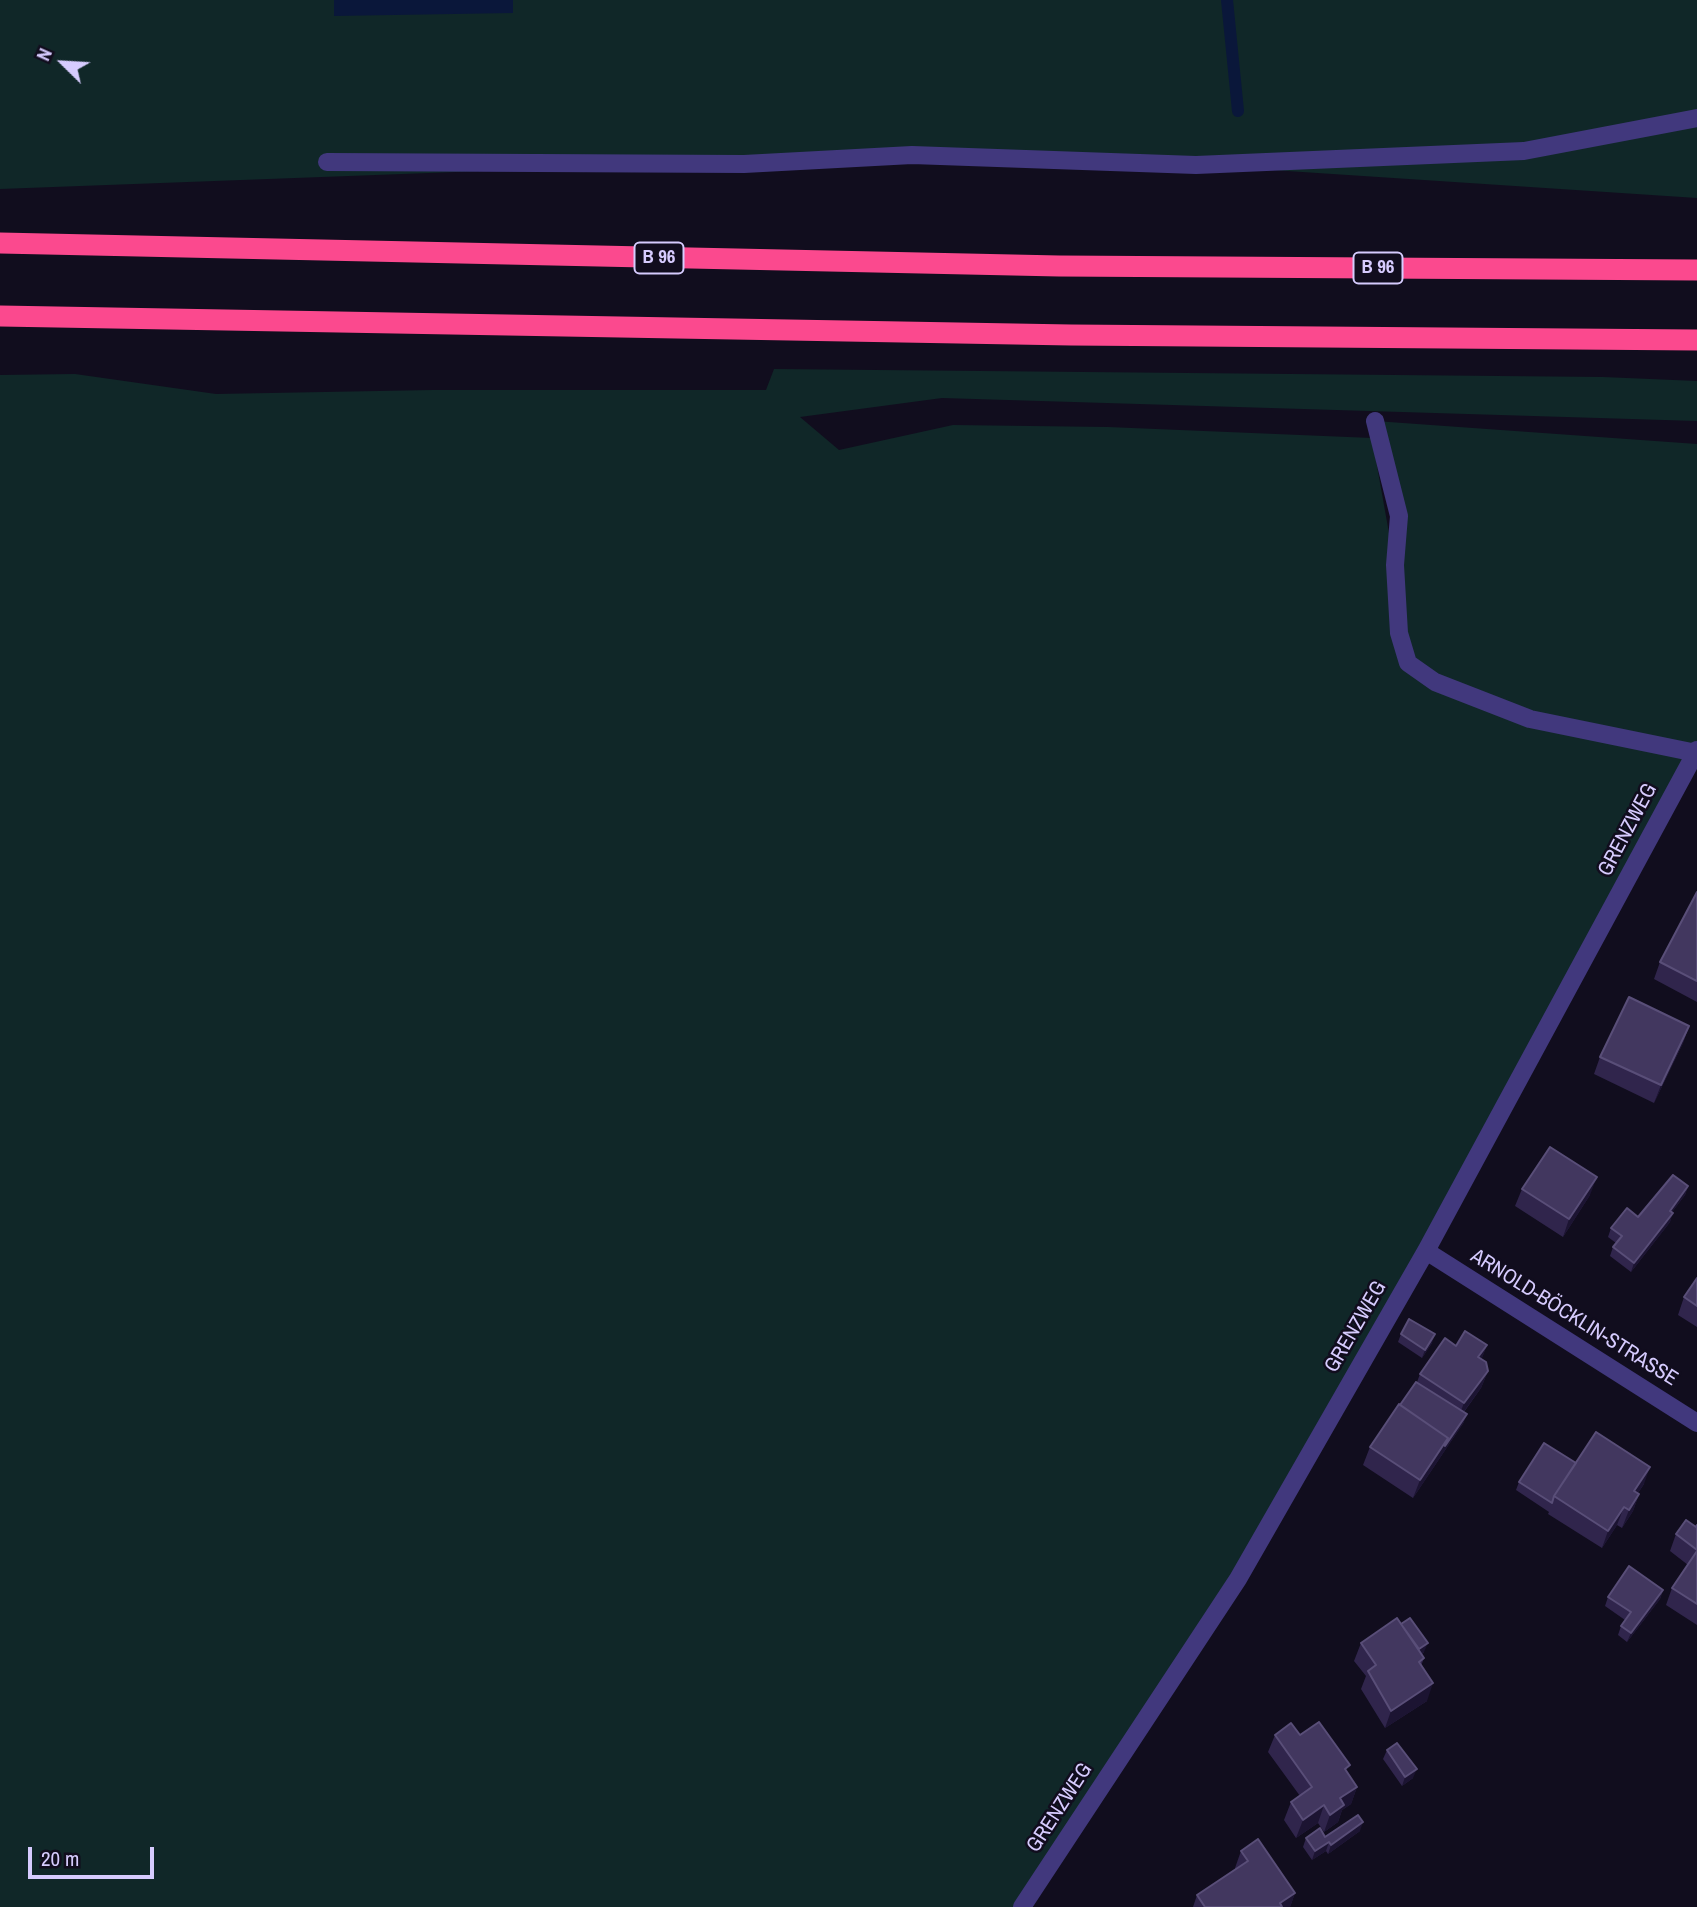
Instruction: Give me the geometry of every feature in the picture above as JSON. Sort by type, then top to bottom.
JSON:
[{"type":"highway","name":"B 96","points":[[0,243],[1045,266],[1697,270]]},
{"type":"highway","points":[[0,316],[1071,335],[1697,340]]},
{"type":"street","points":[[327,162],[744,164],[912,155],[1196,165],[1524,151],[1697,118]]},
{"type":"street","points":[[1375,421],[1399,516],[1395,565],[1399,633],[1408,663],[1435,682],[1530,719],[1696,752]]},
{"type":"street","name":"GRENZWEG","points":[[1023,1907],[1238,1578],[1426,1251],[1696,752]]},
{"type":"street","name":"ARNOLD-BÖCKLIN-STRASSE","points":[[1426,1251],[1697,1423]]},
{"type":"green space","points":[[0,0],[1697,0],[1697,198],[1196,165],[912,155],[0,189]]},
{"type":"green space","points":[[774,369],[1603,377],[1697,381],[1697,421],[942,398],[800,417],[839,450],[953,425],[1108,427],[1372,438],[1394,561],[1399,516],[1375,421],[1697,444],[1697,750],[1238,1579],[1022,1907],[0,1907],[0,375],[75,374],[216,394],[432,390],[766,390]]},
{"type":"water","points":[[334,0],[513,0],[513,13],[334,16]]},
{"type":"building","points":[[1697,892],[1697,981],[1660,962]]},
{"type":"building","points":[[1629,997],[1689,1026],[1661,1085],[1600,1057]]},
{"type":"building","points":[[1550,1147],[1597,1177],[1569,1219],[1522,1189]]},
{"type":"building","points":[[1673,1175],[1688,1186],[1670,1211],[1673,1213],[1634,1263],[1613,1247],[1622,1236],[1611,1228],[1627,1208],[1638,1217]]},
{"type":"building","points":[[1697,1278],[1697,1306],[1684,1297]]},
{"type":"building","points":[[1409,1319],[1435,1334],[1425,1350],[1401,1334]]},
{"type":"building","points":[[1465,1331],[1487,1345],[1478,1357],[1486,1362],[1488,1371],[1464,1403],[1420,1374],[1445,1338],[1456,1346]]},
{"type":"building","points":[[1416,1382],[1467,1414],[1445,1446],[1448,1438],[1400,1405]]},
{"type":"building","points":[[1399,1404],[1448,1438],[1420,1480],[1370,1447]]},
{"type":"building","points":[[1596,1432],[1650,1467],[1634,1491],[1639,1494],[1629,1510],[1624,1507],[1608,1531],[1554,1496]]},
{"type":"building","points":[[1544,1443],[1576,1463],[1552,1503],[1519,1482]]},
{"type":"building","points":[[1686,1520],[1696,1527],[1697,1525],[1697,1550],[1676,1534]]},
{"type":"building","points":[[1697,1551],[1697,1604],[1672,1588]]},
{"type":"building","points":[[1629,1566],[1663,1590],[1631,1633],[1621,1626],[1631,1612],[1608,1597]]},
{"type":"building","points":[[1397,1618],[1424,1658],[1419,1662],[1433,1683],[1391,1711],[1368,1671],[1376,1665],[1361,1643]]},
{"type":"building","points":[[1410,1618],[1428,1643],[1419,1649],[1401,1624]]},
{"type":"building","points":[[1319,1722],[1350,1765],[1345,1769],[1357,1787],[1340,1798],[1344,1805],[1330,1815],[1324,1805],[1303,1820],[1291,1802],[1312,1787],[1275,1735],[1291,1723],[1300,1735]]},
{"type":"building","points":[[1397,1743],[1417,1769],[1405,1777],[1387,1750]]},
{"type":"building","points":[[1358,1815],[1363,1822],[1331,1845],[1329,1842],[1315,1851],[1306,1838],[1320,1828],[1325,1837]]},
{"type":"building","points":[[1258,1839],[1295,1893],[1280,1903],[1282,1907],[1205,1907],[1197,1895],[1248,1861],[1241,1851]]},
{"type":"waterway","points":[[1227,0],[1238,111]]}]
